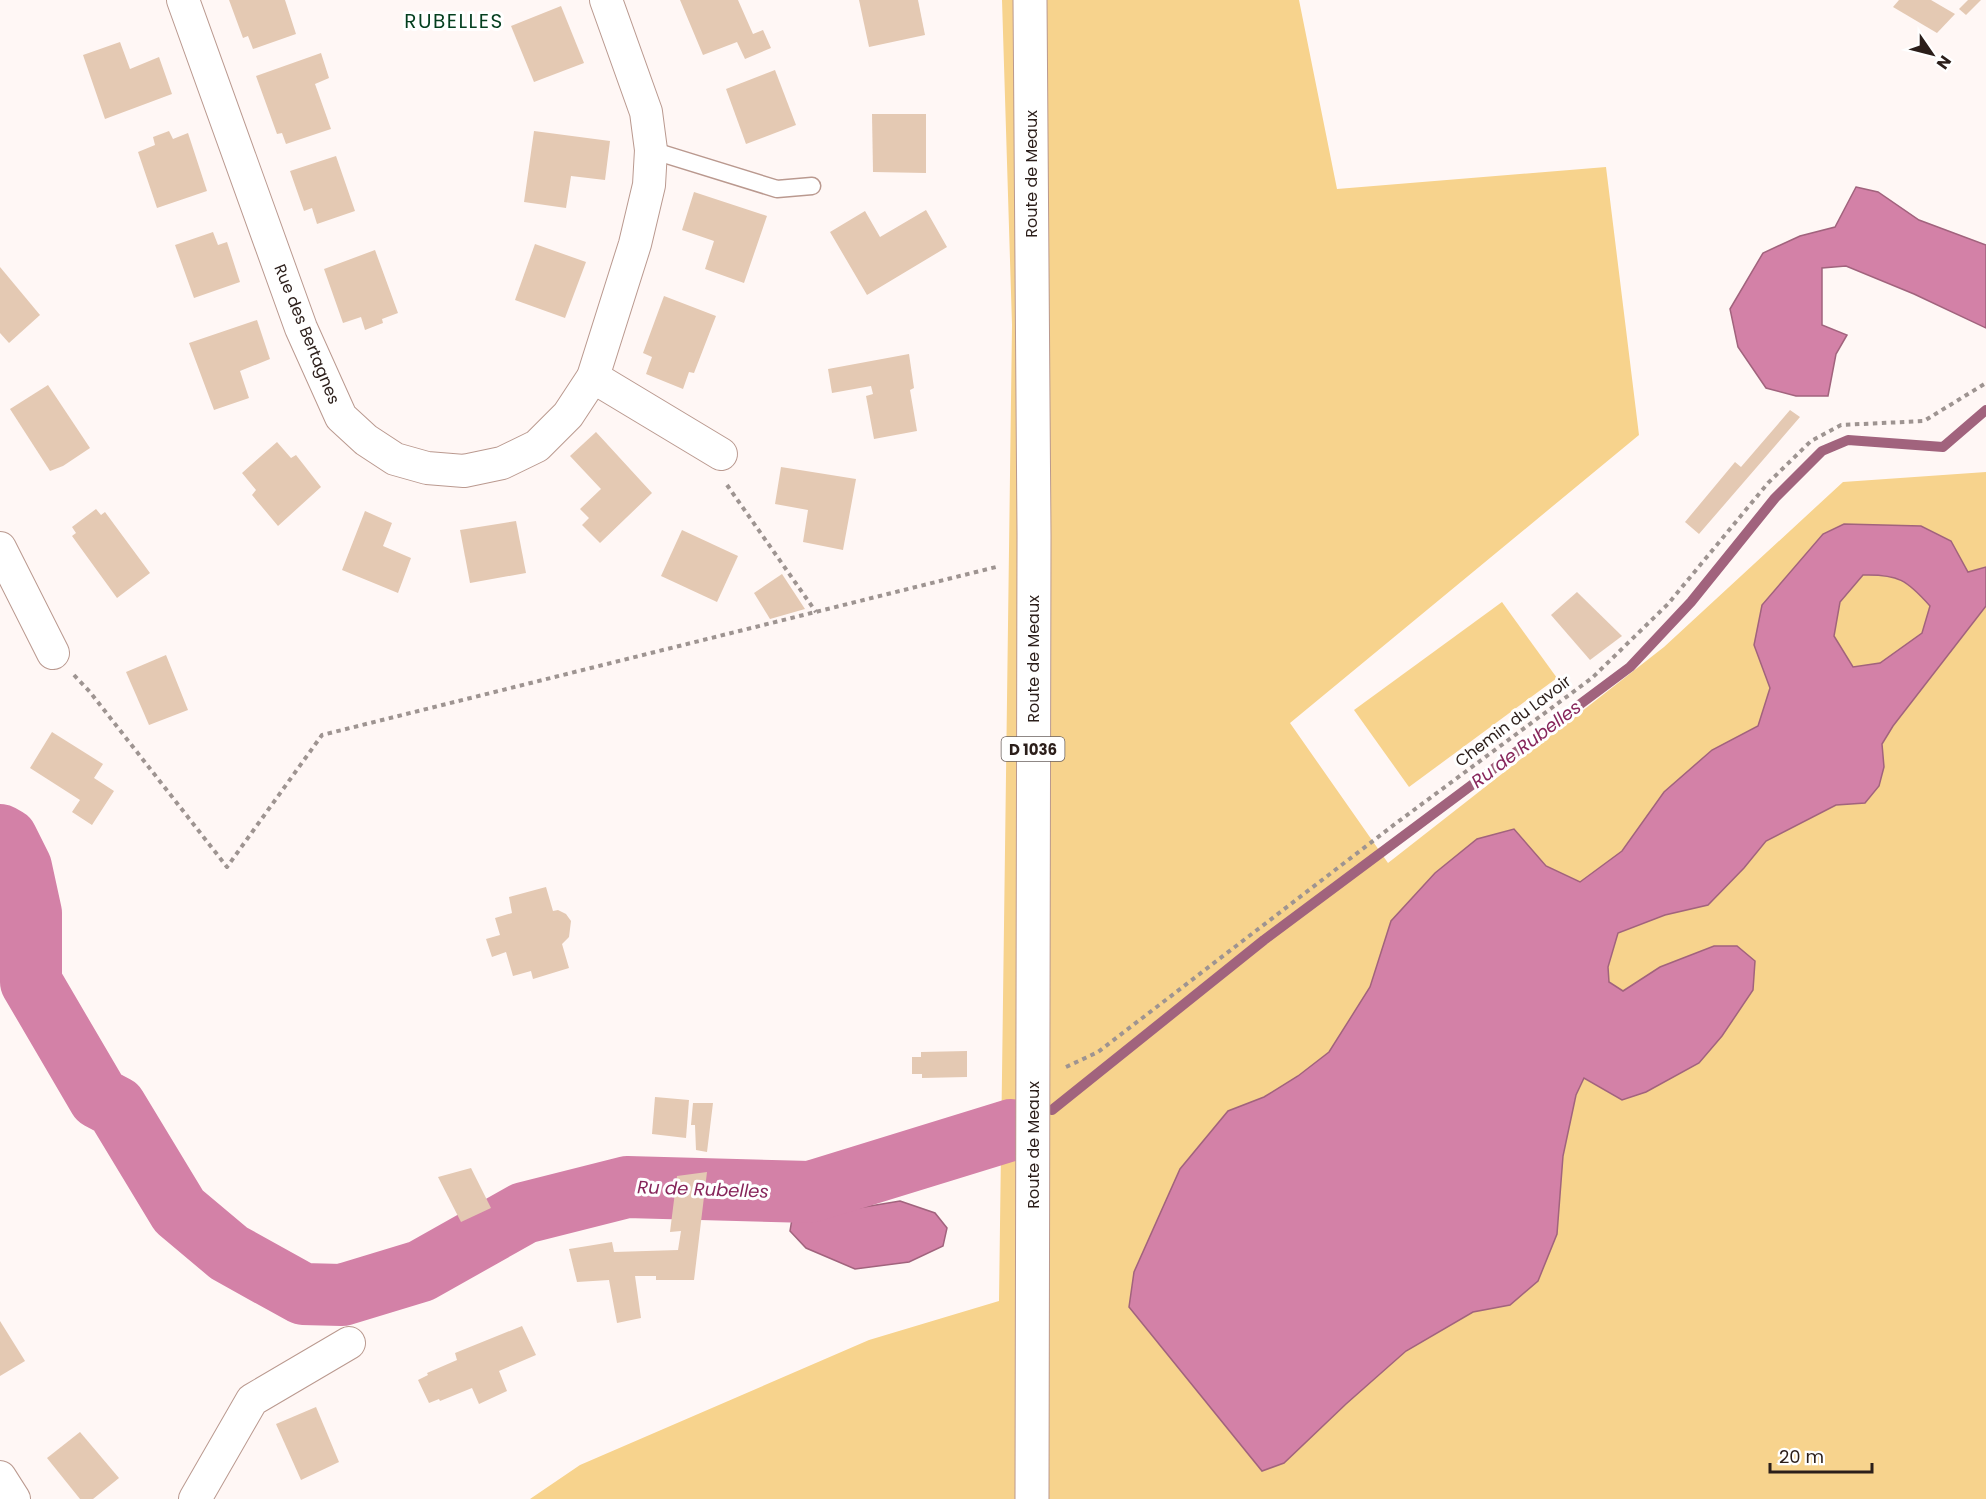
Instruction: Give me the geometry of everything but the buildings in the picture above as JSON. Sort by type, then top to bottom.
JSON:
[{"type":"main road","name":"Route de Meaux","points":[[1030,0],[1033,558],[1032,1499]]},
{"type":"street","name":"Rue des Bertagnes","points":[[183,0],[301,328],[341,417],[366,440],[395,459],[427,468],[464,471],[502,463],[537,446],[568,415],[593,377],[635,244],[649,185],[651,150],[646,112],[606,0]]},
{"type":"street","points":[[593,377],[721,454]]},
{"type":"street","points":[[0,548],[53,653]]},
{"type":"street","points":[[195,1499],[252,1400],[349,1343]]},
{"type":"street","points":[[0,1478],[14,1499]]},
{"type":"lane","points":[[651,150],[777,189],[812,186]]},
{"type":"path","name":"Chemin du Lavoir","points":[[1033,1082],[1098,1052],[1395,824],[1592,678],[1668,604],[1768,483],[1811,441],[1841,425],[1924,421],[1986,383]]},
{"type":"path","points":[[721,454],[727,486],[816,612]]},
{"type":"path","points":[[53,653],[90,692],[228,867],[322,735],[1033,558]]},
{"type":"shaded area","points":[[1002,0],[1299,0],[1337,189],[1606,167],[1639,435],[1290,723],[1388,863],[1664,647],[1843,482],[1986,472],[1986,1499],[530,1499],[580,1465],[869,1340],[999,1301],[1012,325]]},
{"type":"shaded area","points":[[1856,187],[1878,192],[1919,220],[1986,245],[1986,328],[1914,294],[1846,266],[1822,268],[1822,325],[1847,335],[1836,354],[1828,396],[1796,396],[1766,388],[1738,347],[1730,309],[1763,253],[1800,236],[1835,227]]},
{"type":"shaded area","points":[[1844,524],[1921,526],[1951,541],[1968,572],[1986,567],[1986,606],[1893,726],[1882,744],[1884,767],[1879,786],[1865,803],[1836,805],[1766,841],[1744,868],[1708,905],[1665,915],[1618,933],[1608,967],[1609,982],[1623,991],[1660,967],[1714,946],[1737,946],[1755,961],[1753,990],[1722,1036],[1699,1063],[1646,1092],[1622,1100],[1584,1078],[1576,1095],[1563,1156],[1557,1234],[1538,1281],[1510,1305],[1473,1312],[1406,1351],[1284,1463],[1262,1471],[1129,1307],[1134,1272],[1180,1169],[1228,1111],[1264,1097],[1298,1076],[1329,1052],[1370,987],[1391,921],[1435,873],[1477,839],[1514,829],[1546,866],[1580,882],[1622,851],[1664,792],[1712,750],[1758,726],[1770,688],[1754,645],[1762,605],[1823,534]],"holes":[[[1863,575],[1885,576],[1901,580],[1915,590],[1930,606],[1922,633],[1880,663],[1853,667],[1834,636],[1840,602]]]},
{"type":"shaded area","points":[[1502,602],[1557,678],[1409,787],[1354,710]]},
{"type":"shaded area","points":[[900,1201],[935,1213],[947,1228],[943,1246],[909,1262],[855,1269],[806,1248],[790,1231],[792,1219]]},
{"type":"waterway","name":"Ru de Rubelles","points":[[1052,1110],[1264,940],[1630,667],[1691,602],[1775,498],[1822,451],[1848,440],[1943,447],[1986,410]]},
{"type":"waterway","name":"Ru de Rubelles","points":[[0,835],[7,839],[21,867],[31,913],[31,982],[99,1098],[116,1107],[179,1211],[229,1253],[303,1294],[342,1295],[421,1271],[524,1213],[627,1187],[810,1192],[1011,1130]]},
{"type":"district","name":"RUBELLES","points":[[454,21]]}]
